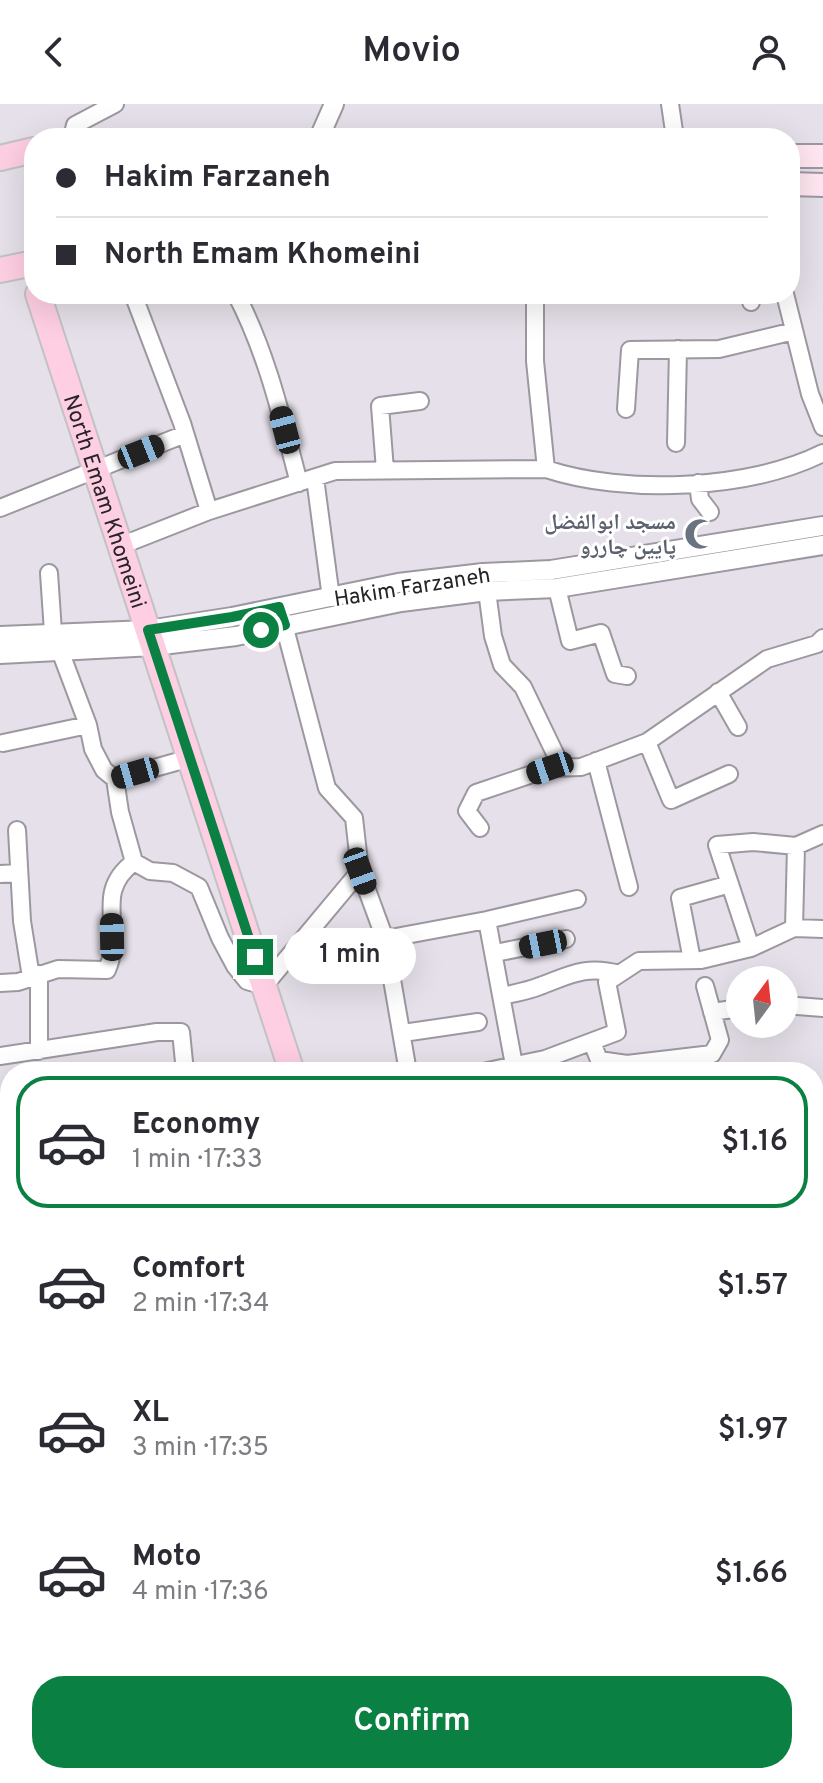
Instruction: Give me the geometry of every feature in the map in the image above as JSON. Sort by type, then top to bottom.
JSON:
[{"type":"main road","points":[[0,158],[24,152]]},
{"type":"main road","points":[[800,156],[823,156]]},
{"type":"main road","points":[[800,184],[823,185]]},
{"type":"main road","points":[[0,270],[24,271]]},
{"type":"main road","name":"North Emam Khomeini","points":[[41,304],[289,1062]]},
{"type":"street","points":[[74,128],[115,104]]},
{"type":"street","points":[[670,104],[674,128]]},
{"type":"street","points":[[137,304],[185,434],[209,511]]},
{"type":"street","points":[[241,304],[307,480],[331,598]]},
{"type":"street","points":[[535,304],[535,361],[546,469]]},
{"type":"street","points":[[787,304],[810,394],[823,427]]},
{"type":"street","points":[[626,409],[630,350],[719,349],[794,331]]},
{"type":"street","points":[[676,443],[678,349]]},
{"type":"street","points":[[385,470],[380,406],[420,401]]},
{"type":"street","points":[[1,503],[96,471],[185,434]]},
{"type":"street","points":[[120,546],[209,511],[335,471],[546,469],[576,479],[698,483],[745,479],[802,464],[823,453]]},
{"type":"street","points":[[698,483],[700,499],[710,512]]},
{"type":"street","name":"Hakim Farzaneh","points":[[282,616],[331,598],[398,583],[483,573],[551,570],[823,526]]},
{"type":"street","name":"Hakim Farzaneh","points":[[0,654],[61,650],[151,638],[232,617],[282,616],[487,591],[557,588],[823,545]]},
{"type":"street","points":[[49,573],[53,632],[88,725],[93,749],[104,770],[115,779],[120,812],[134,862],[150,871],[173,873],[199,887],[220,938],[247,981],[264,986],[360,871]]},
{"type":"street","points":[[557,588],[570,641],[601,633],[615,674],[627,676]]},
{"type":"street","points":[[487,591],[493,636],[502,665],[523,687],[562,768]]},
{"type":"street","points":[[282,616],[327,788],[354,818],[360,871],[385,939],[407,1062]]},
{"type":"street","name":"Hakim Farzaneh","points":[[0,636],[53,632],[151,638]]},
{"type":"street","points":[[480,828],[467,811],[476,793],[550,768],[581,767],[647,742],[767,659],[817,644],[823,638]]},
{"type":"street","points":[[718,692],[738,727]]},
{"type":"street","points":[[3,743],[88,725]]},
{"type":"street","points":[[647,742],[671,800],[729,774]]},
{"type":"street","points":[[115,779],[190,758]]},
{"type":"street","points":[[596,761],[629,887]]},
{"type":"street","points":[[17,830],[22,921],[35,975],[39,1051]]},
{"type":"street","points":[[751,948],[717,845],[753,842],[796,846],[823,834]]},
{"type":"street","points":[[794,928],[796,846]]},
{"type":"street","points":[[0,983],[18,982],[58,969],[107,970],[113,957],[112,888],[121,871],[134,862]]},
{"type":"street","points":[[0,874],[19,873]]},
{"type":"street","points":[[692,960],[680,898],[730,884]]},
{"type":"street","points":[[385,939],[577,899]]},
{"type":"street","points":[[487,920],[513,1062]]},
{"type":"street","points":[[530,1062],[617,1032],[607,982],[639,961],[692,960],[751,948],[794,928],[823,929]]},
{"type":"street","points":[[495,953],[566,939]]},
{"type":"street","points":[[502,996],[540,986],[561,976],[598,968],[619,974]]},
{"type":"street","points":[[644,1062],[712,1054],[720,1040],[705,986]]},
{"type":"street","points":[[798,1006],[823,1008]]},
{"type":"street","points":[[712,1012],[726,1010]]},
{"type":"street","points":[[403,1033],[478,1022]]},
{"type":"street","points":[[0,1056],[157,1032],[181,1032],[184,1062]]},
{"type":"street","points":[[592,1042],[599,1060],[613,1062]]},
{"type":"place","name":"مسجد ابوالفضل پایین چاررو","points":[[700,534]]},
{"type":"route","points":[[255,957],[148,630],[279,607],[285,625],[261,630]]}]
